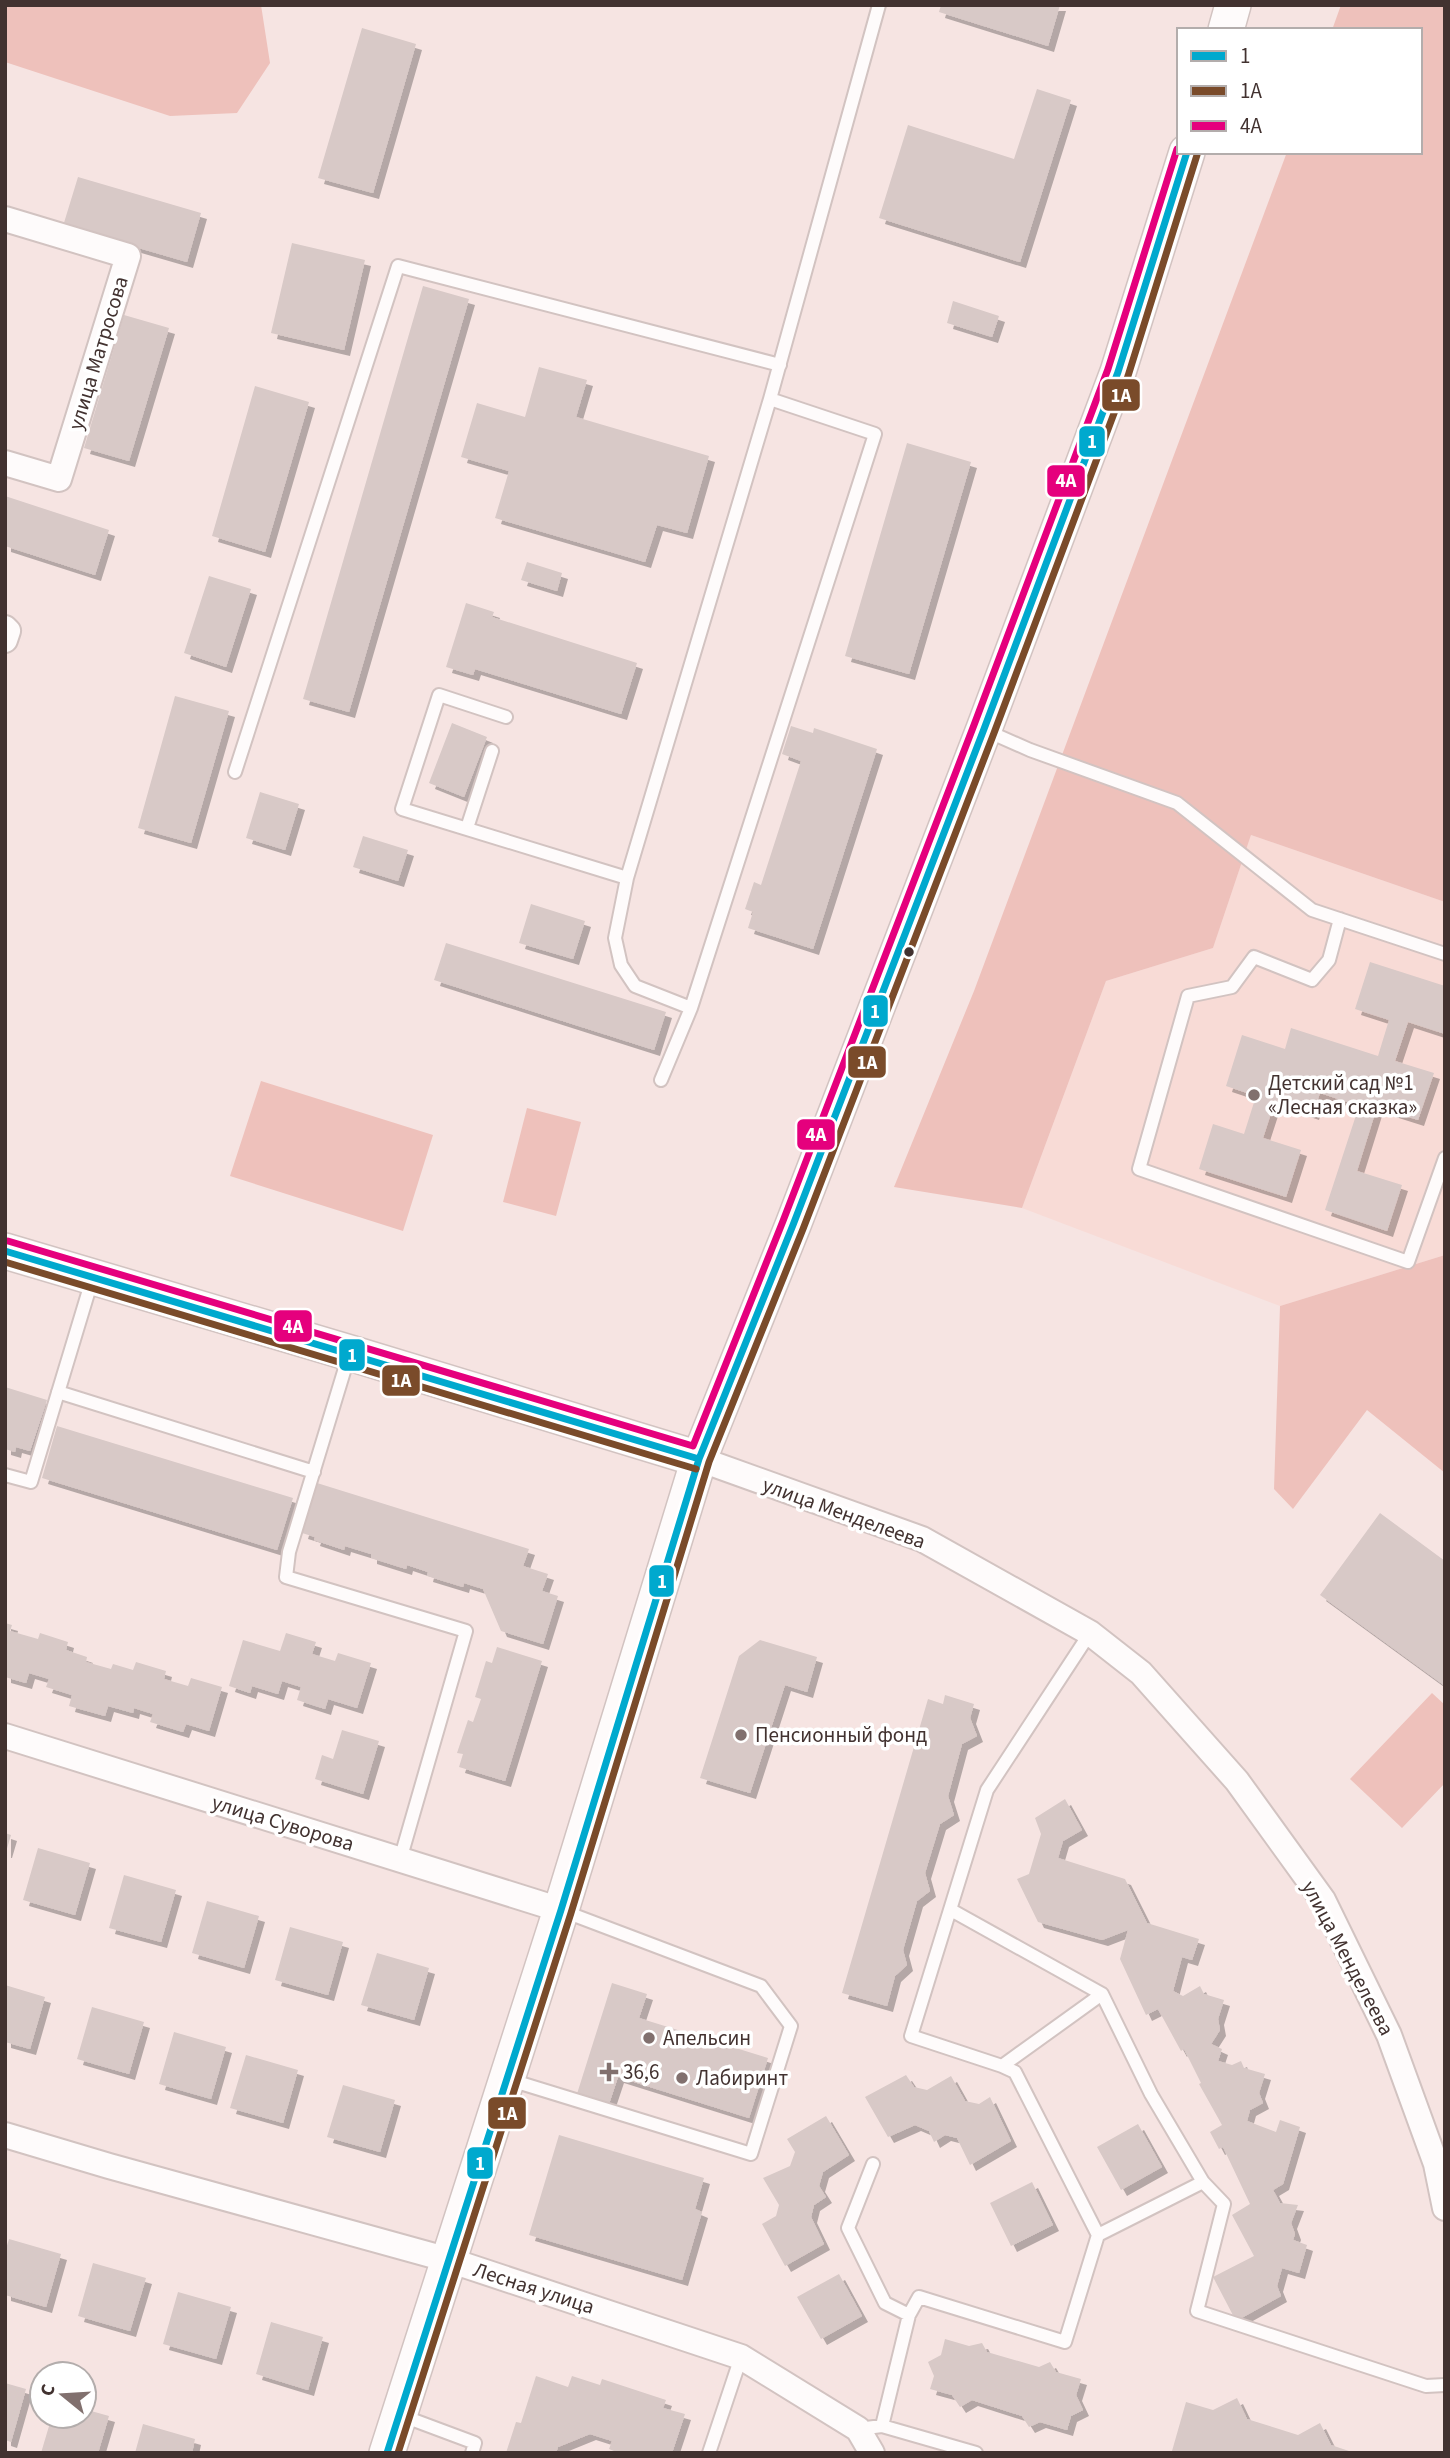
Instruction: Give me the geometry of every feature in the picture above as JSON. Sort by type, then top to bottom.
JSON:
[{"type":"street","points":[[1227,28],[1233,5]]},
{"type":"street","points":[[387,2453],[561,1910],[699,1459],[798,1212],[1118,372],[1186,154]]},
{"type":"street","name":"улица Матросова","points":[[5,219],[128,256],[59,479],[5,463]]},
{"type":"street","points":[[5,628],[8,631],[5,640]]},
{"type":"street","name":"улица Менделеева","points":[[5,1251],[699,1459],[922,1539],[1090,1633],[1141,1673],[1237,1780],[1322,1900],[1390,2035],[1436,2164],[1445,2208]]},
{"type":"street","name":"улица Суворова","points":[[5,1736],[561,1910]]},
{"type":"street","name":"Лесная улица","points":[[5,2135],[449,2260],[741,2357],[870,2427],[872,2453]]},
{"type":"lane","points":[[691,1008],[635,986],[621,965],[615,938],[627,878],[780,365],[879,5]]},
{"type":"lane","points":[[235,772],[398,266],[780,365]]},
{"type":"lane","points":[[661,1080],[691,1008],[875,434],[770,399]]},
{"type":"lane","points":[[506,717],[439,695],[402,808],[627,878]]},
{"type":"lane","points":[[984,729],[1030,750],[1177,803],[1312,910],[1445,954]]},
{"type":"lane","points":[[467,828],[492,751]]},
{"type":"lane","points":[[1340,919],[1329,960],[1312,980],[1254,957],[1232,988],[1188,996],[1139,1169],[1408,1262],[1445,1158]]},
{"type":"lane","points":[[5,1475],[31,1482],[93,1277]]},
{"type":"lane","points":[[349,1353],[289,1552],[286,1577],[467,1631],[400,1860]]},
{"type":"lane","points":[[58,1392],[314,1472]]},
{"type":"lane","points":[[975,2453],[870,2427],[909,2315],[919,2297],[1065,2342],[1098,2235],[1015,2072],[911,2036],[987,1790],[1090,1633]]},
{"type":"lane","points":[[507,2079],[751,2154],[790,2026],[761,1986],[561,1910]]},
{"type":"lane","points":[[951,1910],[1102,1994],[1151,2094],[1203,2182],[1224,2204],[1196,2311],[1426,2386],[1445,2385]]},
{"type":"lane","points":[[1002,2066],[1102,1994]]},
{"type":"lane","points":[[873,2164],[848,2228],[885,2303],[909,2315]]},
{"type":"lane","points":[[1098,2235],[1203,2182]]},
{"type":"lane","points":[[709,2453],[741,2357]]},
{"type":"lane","points":[[400,2414],[475,2443],[472,2453]]},
{"type":"shaded area","points":[[5,5],[261,5],[270,63],[237,113],[170,116],[5,62]]},
{"type":"shaded area","points":[[1341,5],[1445,5],[1445,902],[1251,835],[1213,948],[1106,981],[1022,1208],[894,1187],[974,991],[1286,154],[1422,154],[1422,28],[1333,28]]},
{"type":"shaded area","name":"Детский сад №1 «Лесная сказка»","points":[[1251,835],[1445,902],[1445,1255],[1280,1306],[1022,1208],[1106,981],[1213,948]]},
{"type":"shaded area","points":[[261,1081],[433,1135],[403,1231],[230,1176]]},
{"type":"shaded area","points":[[527,1108],[581,1122],[556,1216],[503,1202]]},
{"type":"shaded area","points":[[1445,1255],[1445,1473],[1367,1410],[1293,1509],[1274,1489],[1280,1306]]},
{"type":"shaded area","points":[[1432,1693],[1445,1705],[1445,1783],[1402,1828],[1350,1779]]},
{"type":"building","points":[[941,5],[1060,5],[1048,46],[939,12]]},
{"type":"building","points":[[362,28],[416,44],[373,193],[318,178]]},
{"type":"building","points":[[1037,89],[1071,100],[1020,262],[879,218],[908,125],[1014,159]]},
{"type":"building","points":[[78,177],[201,213],[187,262],[63,226]]},
{"type":"building","points":[[292,243],[365,260],[344,350],[271,333]]},
{"type":"building","points":[[423,286],[469,299],[349,712],[303,699]]},
{"type":"building","points":[[953,301],[999,316],[992,337],[947,323]]},
{"type":"building","points":[[124,315],[169,328],[129,461],[84,448]]},
{"type":"building","points":[[539,367],[587,380],[576,417],[709,456],[687,533],[657,525],[645,562],[495,518],[509,471],[461,457],[477,403],[525,417]]},
{"type":"building","points":[[255,386],[309,402],[265,552],[212,536]]},
{"type":"building","points":[[907,443],[971,462],[909,674],[845,656]]},
{"type":"building","points":[[5,496],[109,530],[95,575],[5,546]]},
{"type":"building","points":[[527,562],[562,573],[557,591],[521,580]]},
{"type":"building","points":[[209,576],[251,589],[226,667],[184,653]]},
{"type":"building","points":[[466,603],[494,612],[492,617],[637,663],[621,714],[475,669],[473,675],[446,667]]},
{"type":"building","points":[[175,696],[229,711],[191,843],[138,828]]},
{"type":"building","points":[[452,723],[487,737],[464,797],[429,783]]},
{"type":"building","points":[[791,726],[813,733],[814,728],[877,749],[813,949],[748,928],[753,912],[745,909],[754,882],[761,885],[801,761],[782,754]]},
{"type":"building","points":[[260,792],[299,804],[285,850],[246,838]]},
{"type":"building","points":[[363,836],[408,850],[398,881],[353,867]]},
{"type":"building","points":[[531,904],[585,921],[573,959],[519,943]]},
{"type":"building","points":[[446,943],[666,1012],[654,1050],[434,980]]},
{"type":"building","points":[[1370,962],[1445,986],[1445,1034],[1408,1022],[1395,1061],[1434,1073],[1418,1120],[1377,1107],[1357,1171],[1402,1185],[1387,1231],[1325,1210],[1359,1106],[1320,1093],[1313,1114],[1275,1101],[1263,1138],[1301,1150],[1286,1197],[1199,1169],[1213,1124],[1244,1134],[1256,1096],[1226,1086],[1242,1035],[1285,1049],[1291,1028],[1378,1056],[1389,1020],[1355,1009]]},
{"type":"building","points":[[5,1387],[47,1400],[30,1451],[16,1447],[15,1452],[5,1449]]},
{"type":"building","points":[[57,1426],[293,1498],[277,1550],[42,1478]]},
{"type":"building","points":[[317,1483],[529,1549],[523,1566],[548,1574],[542,1591],[558,1596],[543,1644],[501,1631],[483,1589],[464,1583],[463,1587],[427,1576],[428,1572],[407,1565],[406,1569],[345,1546],[344,1550],[302,1533]]},
{"type":"building","points":[[1380,1513],[1445,1561],[1445,1686],[1320,1595]]},
{"type":"building","points":[[5,1623],[12,1625],[10,1631],[38,1639],[40,1633],[68,1642],[66,1650],[87,1657],[86,1662],[111,1669],[113,1664],[133,1670],[136,1662],[166,1671],[164,1679],[188,1686],[191,1678],[222,1687],[209,1731],[186,1724],[183,1732],[150,1722],[153,1714],[134,1708],[133,1713],[108,1706],[105,1716],[69,1706],[72,1695],[46,1687],[49,1679],[29,1673],[26,1683],[5,1677]]},
{"type":"building","points":[[286,1633],[316,1642],[312,1654],[335,1661],[338,1653],[371,1663],[357,1708],[328,1699],[325,1709],[297,1700],[301,1687],[282,1681],[278,1694],[252,1686],[250,1693],[229,1686],[243,1640],[280,1651]]},
{"type":"building","name":"Пенсионный фонд","points":[[760,1640],[817,1657],[807,1692],[785,1685],[750,1793],[700,1778],[739,1656]]},
{"type":"building","points":[[497,1647],[542,1661],[505,1781],[459,1767],[463,1754],[457,1753],[468,1720],[473,1722],[481,1699],[475,1697],[486,1661],[492,1663]]},
{"type":"building","points":[[945,1695],[974,1704],[970,1718],[977,1736],[962,1744],[948,1796],[954,1815],[940,1824],[925,1873],[930,1891],[917,1901],[903,1950],[907,1965],[895,1976],[887,2006],[842,1993],[928,1699],[943,1704]]},
{"type":"building","points":[[342,1730],[379,1741],[363,1794],[315,1779],[322,1755],[333,1759]]},
{"type":"building","points":[[1065,1799],[1082,1830],[1063,1841],[1058,1858],[1125,1879],[1147,1923],[1199,1939],[1192,1960],[1182,1957],[1173,1991],[1183,1996],[1200,1986],[1204,1994],[1224,2000],[1218,2019],[1220,2030],[1211,2044],[1222,2049],[1218,2061],[1232,2065],[1241,2061],[1244,2068],[1265,2074],[1259,2093],[1263,2103],[1250,2110],[1247,2121],[1276,2132],[1280,2120],[1300,2127],[1283,2184],[1273,2190],[1280,2203],[1298,2205],[1291,2223],[1295,2234],[1293,2240],[1307,2245],[1299,2273],[1282,2268],[1277,2286],[1281,2296],[1236,2321],[1213,2277],[1254,2256],[1232,2215],[1250,2204],[1223,2147],[1219,2149],[1210,2132],[1222,2125],[1199,2084],[1201,2083],[1184,2049],[1181,2051],[1158,2009],[1146,2015],[1120,1959],[1128,1930],[1102,1940],[1038,1922],[1017,1879],[1029,1874],[1041,1834],[1035,1818]]},
{"type":"building","points":[[5,1833],[11,1835],[6,1852],[5,1852]]},
{"type":"building","points":[[38,1848],[90,1863],[75,1915],[23,1900]]},
{"type":"building","points":[[124,1875],[176,1890],[161,1942],[109,1928]]},
{"type":"building","points":[[207,1901],[259,1916],[244,1968],[192,1953]]},
{"type":"building","points":[[290,1927],[343,1942],[328,1995],[275,1980]]},
{"type":"building","points":[[377,1953],[429,1968],[414,2020],[361,2005]]},
{"type":"building","name":"Апельсин","points":[[612,1983],[647,1994],[639,2018],[768,2058],[749,2118],[618,2077],[608,2107],[576,2097]]},
{"type":"building","points":[[5,1985],[45,1997],[30,2049],[5,2042]]},
{"type":"building","points":[[92,2007],[144,2022],[129,2074],[77,2059]]},
{"type":"building","points":[[174,2032],[226,2047],[211,2099],[159,2084]]},
{"type":"building","points":[[246,2055],[298,2070],[283,2123],[230,2108]]},
{"type":"building","points":[[906,2075],[914,2087],[927,2090],[951,2076],[965,2101],[979,2104],[990,2097],[1011,2141],[970,2165],[957,2138],[945,2135],[934,2142],[929,2131],[915,2125],[888,2137],[865,2097]]},
{"type":"building","points":[[343,2085],[395,2100],[380,2152],[327,2137]]},
{"type":"building","points":[[826,2116],[849,2155],[823,2172],[819,2186],[826,2197],[814,2205],[811,2217],[824,2244],[785,2266],[762,2224],[776,2216],[779,2205],[763,2178],[790,2166],[795,2152],[787,2139]]},
{"type":"building","points":[[1138,2124],[1162,2167],[1121,2190],[1097,2147]]},
{"type":"building","points":[[559,2135],[704,2178],[695,2209],[702,2212],[682,2280],[529,2235]]},
{"type":"building","points":[[1032,2182],[1053,2225],[1011,2246],[990,2203]]},
{"type":"building","points":[[9,2239],[61,2254],[46,2307],[5,2295],[5,2252]]},
{"type":"building","points":[[93,2263],[146,2278],[130,2331],[78,2316]]},
{"type":"building","points":[[839,2274],[862,2316],[821,2339],[797,2297]]},
{"type":"building","points":[[178,2292],[231,2307],[216,2359],[163,2344]]},
{"type":"building","points":[[271,2322],[323,2337],[308,2390],[256,2374]]},
{"type":"building","points":[[945,2339],[969,2346],[982,2343],[987,2352],[1039,2367],[1050,2362],[1056,2372],[1081,2379],[1076,2395],[1083,2410],[1071,2416],[1067,2430],[1040,2422],[1029,2427],[1022,2416],[972,2400],[960,2407],[952,2395],[930,2389],[934,2376],[928,2362],[941,2355]]},
{"type":"building","points":[[536,2376],[568,2387],[572,2376],[600,2385],[602,2379],[666,2400],[663,2408],[685,2414],[672,2453],[619,2453],[609,2449],[612,2441],[590,2434],[558,2447],[556,2453],[506,2453],[516,2422],[521,2423]]},
{"type":"building","points":[[5,2383],[26,2389],[11,2442],[5,2440]]},
{"type":"building","points":[[1237,2398],[1247,2419],[1298,2435],[1320,2423],[1331,2445],[1355,2453],[1172,2451],[1186,2402],[1213,2410]]},
{"type":"building","points":[[98,2413],[109,2416],[98,2453],[41,2453],[48,2430],[98,2430]]},
{"type":"building","points":[[143,2424],[195,2439],[192,2453],[135,2453]]},
{"type":"transit line","name":"4А","points":[[8,1241],[693,1446],[783,1221],[1108,369],[1177,149]]},
{"type":"transit line","name":"1","points":[[387,2453],[561,1910],[699,1459],[793,1225],[1118,372],[1186,154]]},
{"type":"transit line","name":"1А","points":[[398,2453],[571,1913],[709,1462],[803,1229],[1128,376],[1197,155]]},
{"type":"transit line","name":"1","points":[[5,1251],[699,1459]]},
{"type":"transit line","name":"1А","points":[[5,1262],[696,1469]]},
{"type":"place","name":"Детский сад №1 «Лесная сказка»","points":[[1254,1095]]},
{"type":"place","name":"Пенсионный фонд","points":[[741,1735]]},
{"type":"place","name":"Апельсин","points":[[649,2038]]},
{"type":"place","name":"36,6","points":[[609,2072]]},
{"type":"place","name":"Лабиринт","points":[[682,2078]]}]
